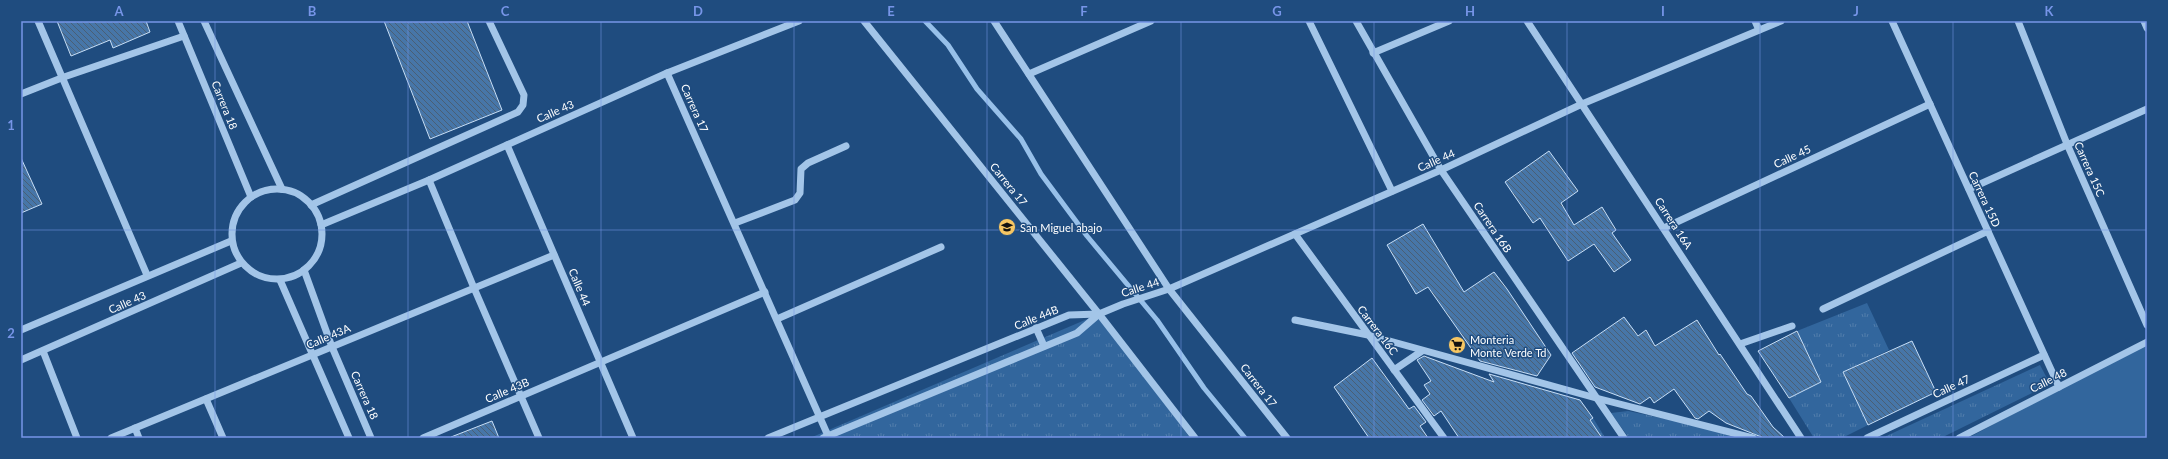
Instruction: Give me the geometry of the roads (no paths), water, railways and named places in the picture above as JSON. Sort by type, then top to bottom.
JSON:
[{"type":"street","points":[[38,21],[64,77],[147,275]]},
{"type":"street","name":"Carrera 18","points":[[178,21],[251,197]]},
{"type":"street","name":"Carrera 18","points":[[204,21],[282,189]]},
{"type":"street","name":"Calle 43","points":[[311,205],[518,112],[523,105],[524,95],[489,21]]},
{"type":"street","name":"Calle 43","points":[[321,225],[429,180],[667,73],[799,21]]},
{"type":"street","name":"Carrera 17","points":[[864,21],[1099,314],[1195,438]]},
{"type":"street","name":"Carrera 17","points":[[994,21],[1169,290],[1287,438]]},
{"type":"street","points":[[1029,74],[1150,21]]},
{"type":"street","points":[[1309,21],[1392,191]]},
{"type":"street","name":"Carrera 16B","points":[[1356,21],[1441,170],[1624,438]]},
{"type":"street","points":[[1373,53],[1448,21]]},
{"type":"street","name":"Carrera 16A","points":[[1527,21],[1802,438]]},
{"type":"street","points":[[1755,21],[1759,30]]},
{"type":"street","name":"Calle 44","points":[[1099,314],[1123,304],[1169,290],[1441,170],[1582,104],[1781,21]]},
{"type":"street","name":"Carrera 15D","points":[[1892,21],[2059,387]]},
{"type":"street","name":"Carrera 15C","points":[[2018,21],[2067,144],[2147,325]]},
{"type":"street","points":[[2144,21],[2147,28]]},
{"type":"street","points":[[21,94],[64,77],[184,36]]},
{"type":"street","name":"Carrera 17","points":[[667,73],[777,319],[819,417],[826,437]]},
{"type":"street","name":"Calle 45","points":[[1664,228],[1930,104]]},
{"type":"street","points":[[1969,189],[2147,109]]},
{"type":"street","name":"Calle 44","points":[[507,145],[633,438]]},
{"type":"street","points":[[735,223],[794,200],[800,193],[801,169],[808,163],[846,146]]},
{"type":"street","points":[[429,180],[539,438]]},
{"type":"street","points":[[282,189],[293,192],[311,205],[321,225],[322,238],[319,250],[313,261],[304,270],[289,278],[280,280],[259,276],[241,263],[235,253],[232,240],[235,216],[243,203],[251,197],[266,190],[282,189]]},
{"type":"street","points":[[1823,309],[1988,231]]},
{"type":"street","name":"Carrera 16C","points":[[1295,234],[1444,438]]},
{"type":"street","name":"Calle 43","points":[[21,330],[232,240]]},
{"type":"street","points":[[777,319],[788,312],[941,247]]},
{"type":"street","name":"Calle 43A","points":[[111,438],[554,255]]},
{"type":"street","name":"Calle 43","points":[[21,360],[241,263]]},
{"type":"street","name":"Carrera 18","points":[[304,270],[332,347],[372,438]]},
{"type":"street","points":[[280,280],[349,438]]},
{"type":"street","name":"Calle 43B","points":[[423,438],[600,364],[765,292]]},
{"type":"street","points":[[826,437],[1077,333],[1099,314]]},
{"type":"street","name":"Calle 44B","points":[[768,438],[1069,315],[1099,314]]},
{"type":"street","points":[[1295,320],[1368,335],[1596,398],[1753,438]]},
{"type":"street","points":[[1740,344],[1792,326]]},
{"type":"street","points":[[1036,328],[1044,346]]},
{"type":"street","name":"Calle 48","points":[[1959,438],[2147,342]]},
{"type":"street","points":[[43,350],[78,438]]},
{"type":"street","points":[[1394,370],[1422,351]]},
{"type":"street","name":"Calle 47","points":[[1867,438],[2044,354]]},
{"type":"street","points":[[206,399],[223,438]]},
{"type":"street","points":[[135,428],[139,438]]},
{"type":"waterway","points":[[925,21],[948,45],[977,89],[1021,139],[1041,174],[1087,236],[1157,320],[1204,388],[1245,438]]},
{"type":"place","name":"San Miguel abajo","points":[[1007,227]]},
{"type":"place","name":"Monteria Monte Verde Td","points":[[1457,345]]}]
